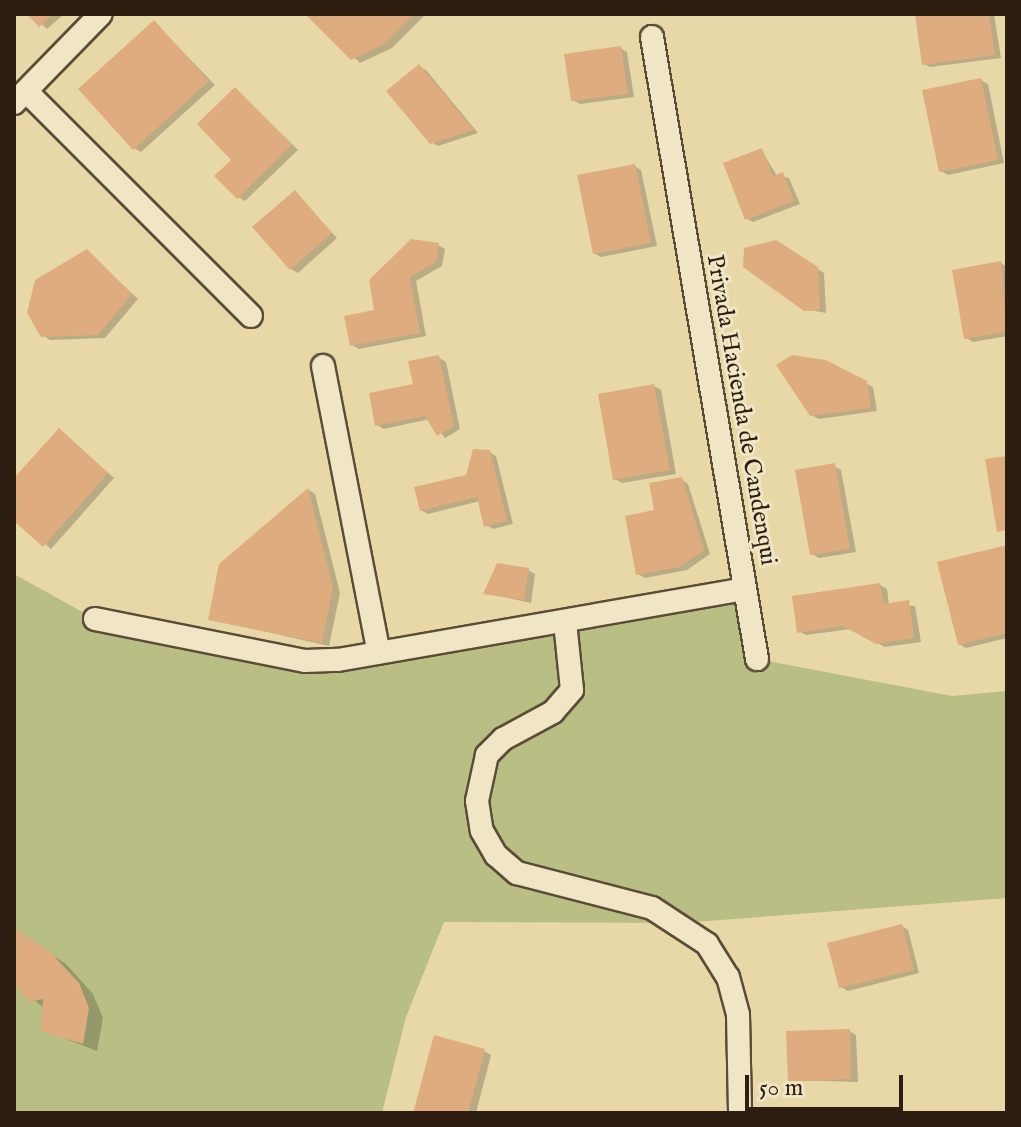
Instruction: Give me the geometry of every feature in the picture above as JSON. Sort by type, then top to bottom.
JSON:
[{"type":"street","points":[[101,14],[20,97],[251,316]]},
{"type":"street","name":"Privada Hacienda de Candenqui","points":[[565,622],[745,589],[652,37]]},
{"type":"street","points":[[323,366],[379,653]]},
{"type":"street","points":[[745,589],[757,659]]},
{"type":"street","points":[[95,619],[305,661],[379,653],[565,622],[572,690],[553,712],[503,739],[487,755],[477,801],[482,831],[496,855],[517,873],[652,908],[707,944],[728,977],[738,1015],[740,1113]]},
{"type":"green space","points":[[14,574],[95,619],[305,661],[745,589],[757,659],[952,696],[1007,691],[1007,898],[681,923],[444,922],[406,1017],[382,1113],[14,1113]]},
{"type":"building","points":[[27,14],[53,14],[39,27]]},
{"type":"building","points":[[305,14],[415,14],[385,44],[351,60]]},
{"type":"building","points":[[915,14],[989,14],[995,55],[922,65]]},
{"type":"building","points":[[154,20],[209,81],[133,150],[78,89]]},
{"type":"building","points":[[621,46],[628,94],[571,101],[564,54]]},
{"type":"building","points":[[419,64],[474,130],[430,144],[386,91]]},
{"type":"building","points":[[981,78],[998,160],[939,172],[922,90]]},
{"type":"building","points":[[235,87],[292,145],[237,199],[214,176],[231,160],[197,124]]},
{"type":"building","points":[[762,148],[773,176],[783,172],[794,201],[745,220],[723,163]]},
{"type":"building","points":[[635,164],[651,243],[593,254],[577,175]]},
{"type":"building","points":[[295,190],[332,233],[290,270],[252,227]]},
{"type":"building","points":[[411,239],[439,243],[436,262],[410,277],[420,333],[350,346],[344,316],[374,310],[369,280]]},
{"type":"building","points":[[776,240],[818,267],[820,310],[804,311],[743,267],[744,248]]},
{"type":"building","points":[[87,249],[132,294],[98,335],[41,337],[27,313],[35,280]]},
{"type":"building","points":[[1001,261],[1007,332],[964,339],[952,270]]},
{"type":"building","points":[[439,355],[454,426],[437,436],[425,416],[375,426],[369,393],[413,384],[408,361]]},
{"type":"building","points":[[792,355],[826,360],[867,381],[871,408],[810,416],[776,365]]},
{"type":"building","points":[[654,384],[670,470],[613,480],[598,394]]},
{"type":"building","points":[[59,428],[108,473],[43,547],[14,521],[14,478]]},
{"type":"building","points":[[473,449],[490,450],[507,521],[484,527],[477,497],[420,511],[414,487],[466,475]]},
{"type":"building","points":[[1007,456],[1007,530],[997,532],[985,459]]},
{"type":"building","points":[[835,463],[850,549],[810,555],[795,470]]},
{"type":"building","points":[[682,477],[704,550],[680,567],[636,575],[625,516],[654,510],[649,483]]},
{"type":"building","points":[[308,488],[333,588],[322,643],[208,620],[219,564]]},
{"type":"building","points":[[1007,545],[1007,633],[958,645],[937,562]]},
{"type":"building","points":[[497,563],[529,568],[524,600],[483,594]]},
{"type":"building","points":[[880,583],[884,604],[909,600],[914,638],[876,644],[843,626],[797,633],[792,596]]},
{"type":"building","points":[[902,924],[914,970],[839,988],[827,943]]},
{"type":"building","points":[[14,928],[51,953],[79,983],[89,1008],[83,1044],[41,1031],[43,999],[30,1002],[14,982]]},
{"type":"building","points":[[850,1029],[851,1079],[788,1082],[786,1031]]},
{"type":"building","points":[[434,1035],[485,1049],[468,1113],[413,1113]]}]
